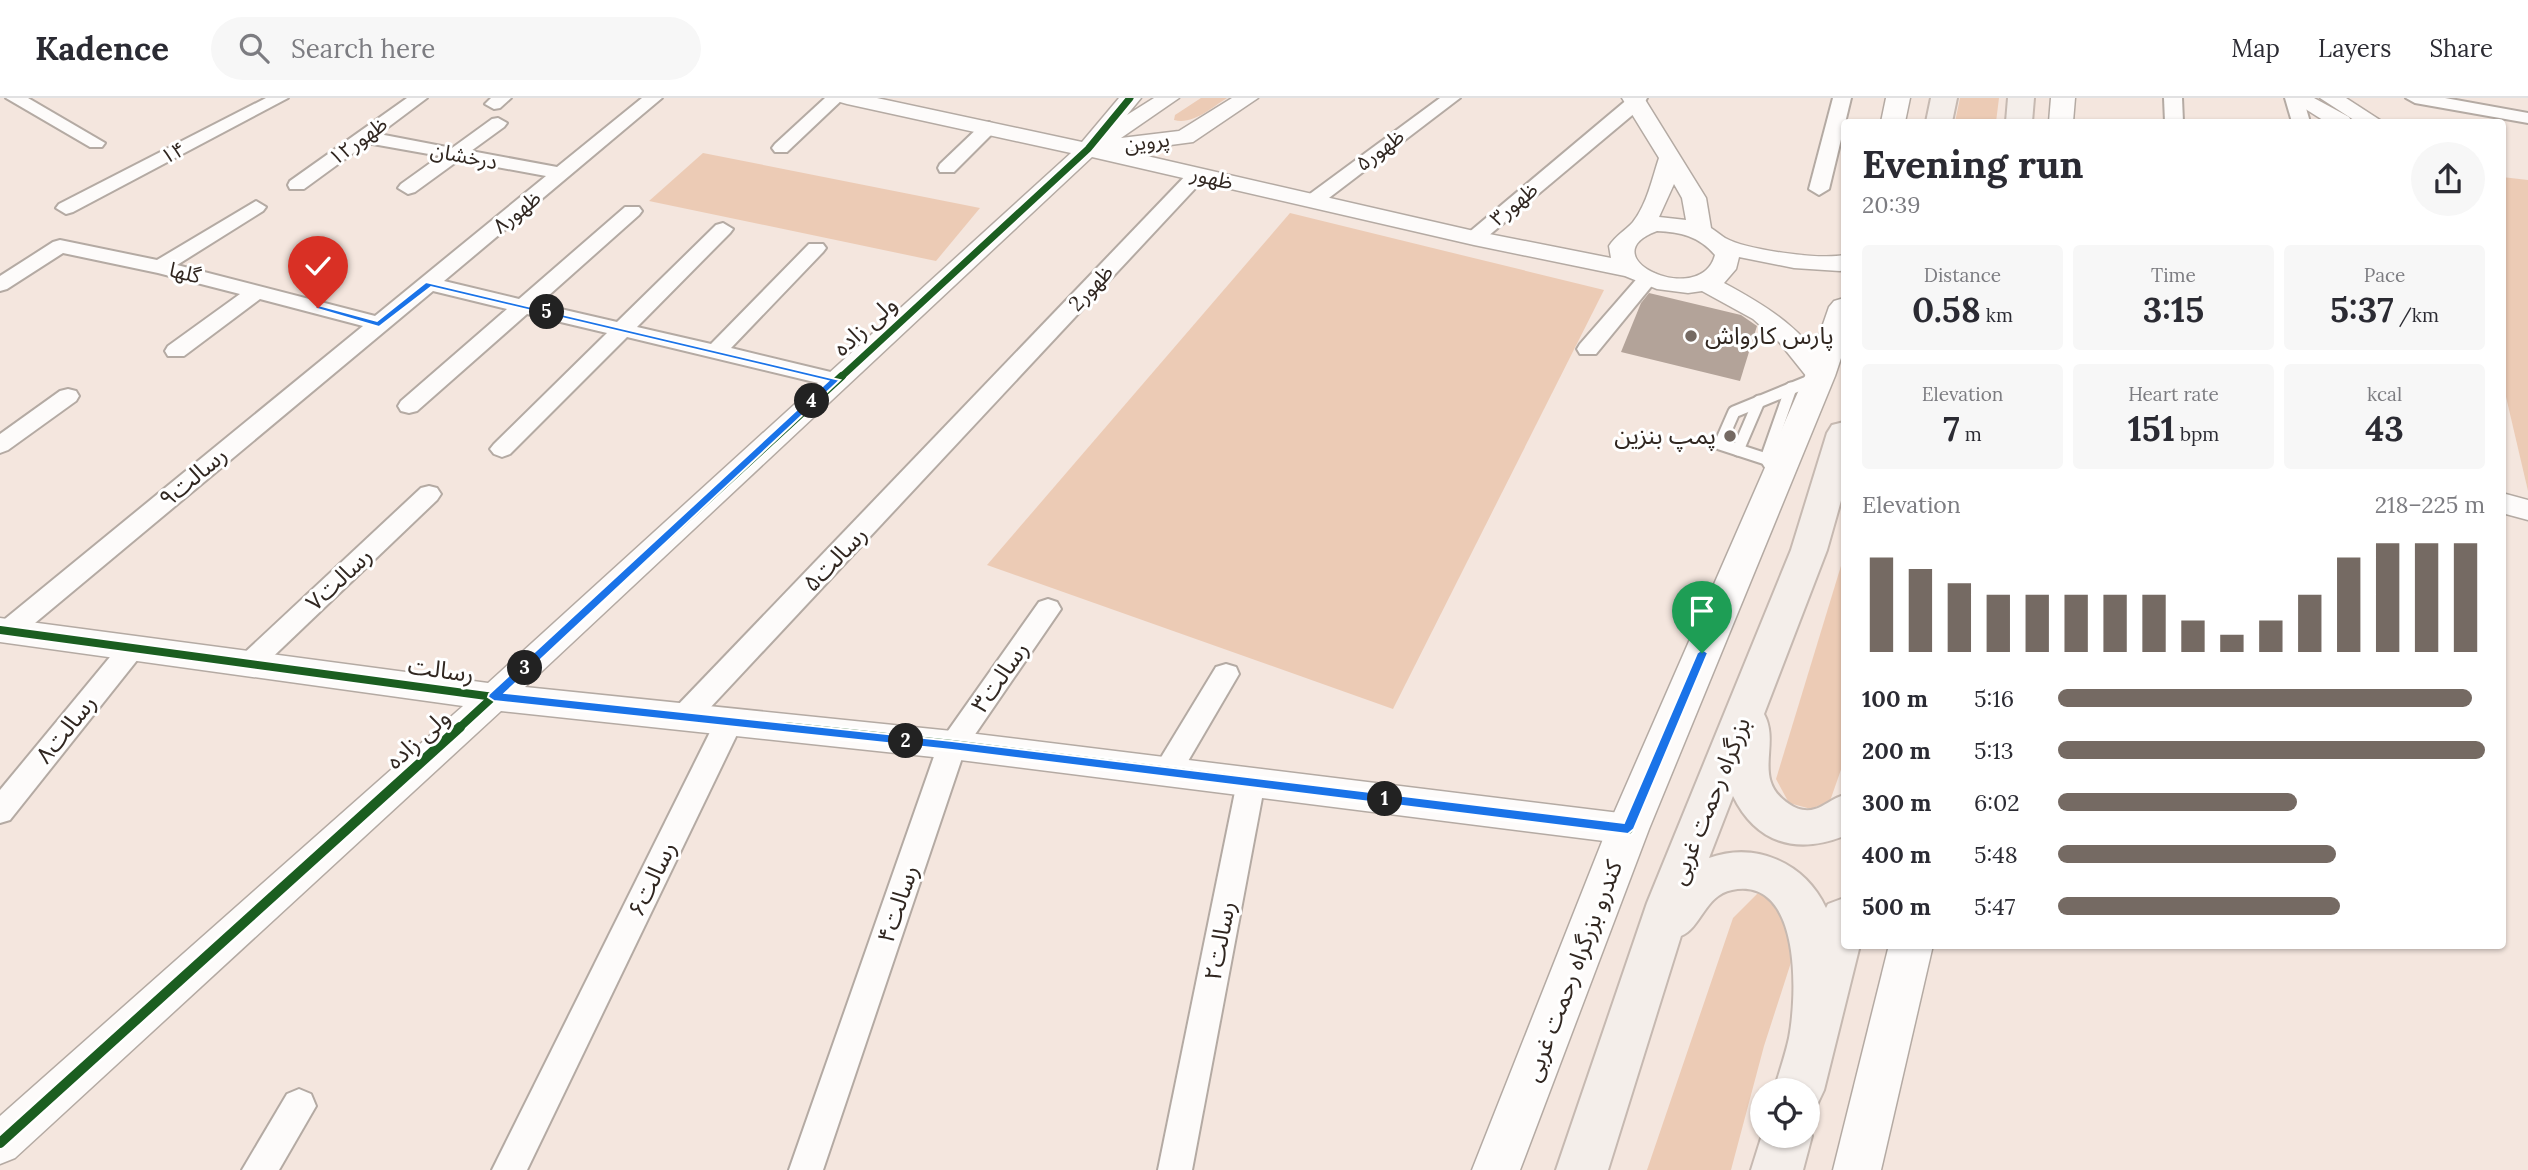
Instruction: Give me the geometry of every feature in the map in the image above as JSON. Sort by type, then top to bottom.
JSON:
[{"type":"highway","points":[[1940,119],[1944,98]]},
{"type":"highway","points":[[2019,119],[2021,98]]},
{"type":"highway","name":"بزرگراه رحمت غربی","points":[[1582,1170],[1669,903],[1809,550],[1841,443]]},
{"type":"highway","points":[[1756,685],[1748,763],[1750,786],[1755,800],[1765,812],[1795,827],[1810,830],[1826,826],[1841,815]]},
{"type":"highway","points":[[1647,970],[1671,921],[1697,886],[1710,877],[1730,871],[1752,870],[1767,874],[1796,899],[1810,924],[1814,958],[1813,1040]]},
{"type":"highway","points":[[1802,1078],[1841,930]]},
{"type":"highway","points":[[1777,1170],[1783,1148]]},
{"type":"main road","points":[[1894,119],[1898,98]]},
{"type":"main road","points":[[2061,119],[2063,98]]},
{"type":"main road","name":"کندرو بزرگراه رحمت غربی","points":[[1496,1170],[1805,382],[1841,313]]},
{"type":"main road","points":[[1857,1170],[1910,949]]},
{"type":"street","points":[[15,98],[96,143]]},
{"type":"street","name":"۱۴","points":[[66,208],[279,98]]},
{"type":"street","name":"ظهور۱۲","points":[[297,185],[418,98]]},
{"type":"street","name":"ظهور۸","points":[[379,324],[653,98]]},
{"type":"street","points":[[782,148],[835,98]]},
{"type":"street","name":"ظهور","points":[[847,98],[989,127],[1474,237],[1577,257],[1687,286],[1705,283]]},
{"type":"street","name":"پروین","points":[[1088,149],[1132,109],[1168,98]]},
{"type":"street","name":"پروین","points":[[1088,149],[1185,137],[1247,98]]},
{"type":"street","points":[[1819,189],[1842,98]]},
{"type":"street","points":[[2173,98],[2174,119]]},
{"type":"street","points":[[2297,98],[2300,119]]},
{"type":"street","points":[[2297,98],[2336,119]]},
{"type":"street","points":[[2331,98],[2367,119]]},
{"type":"street","points":[[2415,98],[2528,118]]},
{"type":"street","name":"ظهور۵","points":[[1314,200],[1449,99]]},
{"type":"street","points":[[1635,100],[1695,198],[1710,238],[1727,255],[1727,267],[1719,276],[1705,283]]},
{"type":"street","name":"ظهور۳","points":[[1474,237],[1635,100]]},
{"type":"street","points":[[1132,109],[1185,137]]},
{"type":"street","points":[[408,188],[498,123]]},
{"type":"street","points":[[947,168],[989,127]]},
{"type":"street","name":"درخشان","points":[[365,137],[563,174]]},
{"type":"street","name":"ولی زاده","points":[[0,1143],[494,697],[1088,149]]},
{"type":"street","points":[[1588,349],[1640,274],[1623,259],[1620,247],[1634,232],[1660,193],[1670,157]]},
{"type":"street","name":"2ظهور","points":[[985,402],[1197,175]]},
{"type":"street","points":[[160,267],[256,207]]},
{"type":"street","points":[[409,406],[632,211]]},
{"type":"street","points":[[1577,257],[1634,232],[1671,224],[1758,256],[1808,264],[1841,264]]},
{"type":"street","points":[[502,449],[723,229]]},
{"type":"street","name":"گلها","points":[[0,285],[60,246],[160,267],[379,324]]},
{"type":"street","points":[[715,352],[816,248]]},
{"type":"street","points":[[1705,283],[1762,314],[1788,336],[1805,382]]},
{"type":"street","points":[[429,284],[835,380]]},
{"type":"street","points":[[176,351],[257,292]]},
{"type":"street","name":"رسالت۹","points":[[4,630],[379,324]]},
{"type":"street","points":[[0,444],[68,396]]},
{"type":"street","name":"رسالت۵","points":[[685,716],[985,402]]},
{"type":"street","name":"رسالت۷","points":[[250,663],[429,494]]},
{"type":"street","points":[[2506,504],[2528,510]]},
{"type":"street","name":"رسالت۳","points":[[952,746],[1048,609]]},
{"type":"street","name":"رسالت","points":[[4,630],[494,697],[952,746],[1628,829]]},
{"type":"street","name":"رسالت۸","points":[[0,811],[133,647]]},
{"type":"street","points":[[1167,772],[1226,674]]},
{"type":"street","name":"رسالت۶","points":[[575,1036],[729,722]]},
{"type":"street","name":"رسالت۴","points":[[806,1170],[952,746]]},
{"type":"street","name":"رسالت۲","points":[[1175,1170],[1251,782]]},
{"type":"street","points":[[509,1170],[575,1036]]},
{"type":"street","points":[[259,1170],[299,1106]]},
{"type":"lane","points":[[1772,468],[1720,444],[1734,412],[1805,382]]},
{"type":"lane","points":[[1738,450],[1759,401]]},
{"type":"shaded area","points":[[1201,98],[1227,98],[1195,118],[1174,120],[1175,115]]},
{"type":"shaded area","points":[[1960,98],[1999,98],[1996,119],[1956,119]]},
{"type":"shaded area","points":[[703,153],[980,208],[936,261],[649,201]]},
{"type":"shaded area","points":[[2506,177],[2528,180],[2528,491],[2506,397]]},
{"type":"shaded area","points":[[1290,213],[1604,290],[1393,709],[987,565]]},
{"type":"shaded area","points":[[1841,566],[1841,770],[1830,801],[1811,809],[1789,803],[1776,779]]},
{"type":"shaded area","points":[[1759,892],[1775,898],[1795,950],[1755,1078],[1750,1078],[1750,1099],[1731,1170],[1647,1170],[1733,918]]},
{"type":"building","name":"پارس کارواش","points":[[1649,293],[1741,315],[1757,326],[1740,381],[1621,352],[1641,303]]},
{"type":"cycle path","points":[[0,1143],[494,697],[1088,149],[1130,98]]},
{"type":"cycle path","points":[[0,630],[494,697],[952,745],[1628,829]]},
{"type":"place","name":"پارس کارواش","points":[[1691,336]]},
{"type":"place","name":"پمپ بنزین","points":[[1730,436]]},
{"type":"route","points":[[318,308],[379,324],[429,284],[835,380],[494,697],[952,746],[1628,829],[1702,653]]}]
